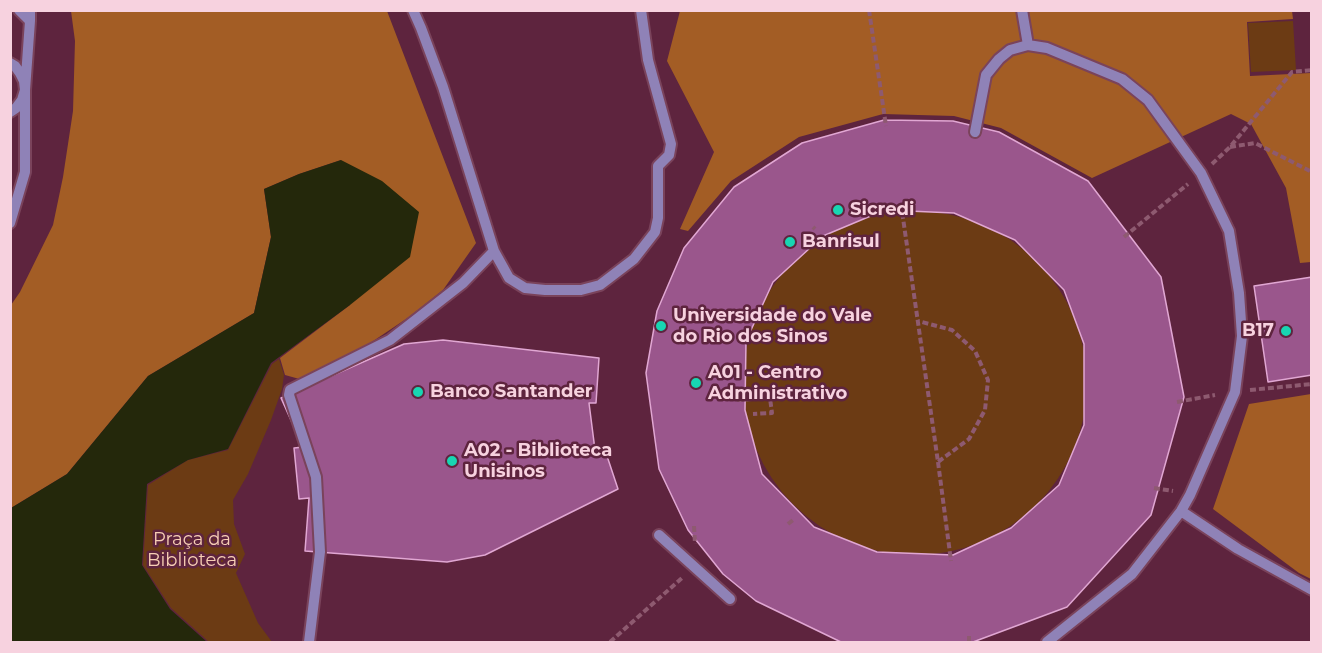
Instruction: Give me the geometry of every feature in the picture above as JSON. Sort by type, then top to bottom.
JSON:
[{"type":"lane","points":[[10,223],[25,172],[25,90],[30,16],[19,10]]},
{"type":"lane","points":[[413,10],[443,87],[494,251],[509,278],[525,288],[545,290],[581,290],[600,285],[634,259],[655,232],[658,218],[658,166],[669,155],[671,144],[648,60],[641,10]]},
{"type":"lane","points":[[1022,10],[1028,45]]},
{"type":"lane","points":[[975,132],[986,75],[1010,50],[1028,45],[1047,48],[1122,79],[1148,100],[1201,173],[1229,231],[1239,293],[1242,336],[1235,392],[1190,495],[1132,574],[1047,642]]},
{"type":"lane","points":[[10,63],[20,73],[25,90],[22,100],[16,108],[10,111]]},
{"type":"lane","points":[[309,642],[320,552],[316,477],[289,394],[290,390],[390,340],[464,283],[494,251]]},
{"type":"lane","points":[[1180,511],[1238,549],[1311,590]]},
{"type":"lane","points":[[659,535],[730,599]]},
{"type":"path","points":[[868,10],[886,126]]},
{"type":"path","points":[[1124,237],[1230,147],[1292,72],[1311,70]]},
{"type":"path","points":[[1230,147],[1255,143],[1311,172]]},
{"type":"path","points":[[901,204],[951,561]]},
{"type":"path","points":[[918,321],[952,330],[975,351],[988,380],[985,410],[969,439],[938,462]]},
{"type":"path","points":[[737,400],[770,398],[772,413],[753,414]]},
{"type":"path","points":[[788,524],[793,520]]},
{"type":"path","points":[[610,642],[694,567],[694,526]]},
{"type":"path","points":[[969,636],[969,642]]},
{"type":"green space","points":[[1293,21],[1296,70],[1251,72],[1248,23]]},
{"type":"green space","points":[[898,211],[932,211],[965,218],[996,231],[1037,261],[1058,287],[1074,317],[1084,349],[1087,383],[1084,417],[1074,449],[1058,479],[1037,505],[996,535],[965,548],[932,555],[898,555],[865,548],[834,535],[806,516],[782,492],[763,464],[750,433],[743,400],[743,366],[750,333],[763,302],[782,274],[806,250],[834,231],[865,218]]},
{"type":"green space","name":"Praça da Biblioteca","points":[[279,359],[284,375],[282,389],[248,474],[233,500],[234,524],[245,554],[236,573],[258,623],[272,642],[209,642],[171,608],[143,565],[148,485],[188,460],[228,450],[272,364]]},
{"type":"shaded area","points":[[71,11],[387,11],[476,243],[443,290],[409,317],[339,364],[303,380],[285,375],[280,358],[350,305],[341,160],[264,189],[271,237],[254,313],[148,376],[67,474],[11,508],[11,305],[20,292],[53,225],[63,177],[73,111],[75,41]]},
{"type":"shaded area","points":[[680,11],[1292,11],[1293,19],[1247,22],[1250,76],[1311,73],[1311,262],[1300,263],[1286,188],[1251,124],[1231,114],[1092,178],[1001,128],[954,116],[883,114],[799,137],[731,181],[688,231],[680,229],[714,152],[667,61]]},
{"type":"shaded area","points":[[341,160],[382,181],[419,212],[410,257],[271,363],[228,449],[188,460],[147,484],[142,565],[170,609],[207,642],[11,642],[11,508],[67,474],[148,376],[254,313],[271,237],[264,189]]},
{"type":"shaded area","points":[[1312,394],[1311,579],[1299,573],[1213,509],[1249,404]]},
{"type":"building","name":"A01 - Centro Administrativo","points":[[884,120],[953,121],[999,132],[1088,181],[1161,277],[1184,397],[1151,515],[1067,607],[973,642],[841,642],[756,601],[723,574],[688,530],[659,469],[646,373],[657,311],[684,248],[734,187],[802,143]],"holes":[[[885,210],[954,213],[1015,240],[1064,290],[1084,344],[1084,425],[1059,485],[1011,528],[953,555],[877,552],[814,527],[762,474],[745,410],[746,341],[773,282],[823,236]]]},
{"type":"building","name":"B17","points":[[1312,277],[1312,375],[1268,382],[1254,286]]},
{"type":"building","name":"A02 - Biblioteca Unisinos","points":[[443,340],[599,358],[596,403],[589,403],[595,450],[604,447],[618,489],[485,555],[447,562],[305,551],[309,498],[299,499],[294,448],[303,447],[281,398],[404,344]]},
{"type":"place","name":"Sicredi","points":[[838,210]]},
{"type":"place","name":"Banrisul","points":[[790,242]]},
{"type":"place","name":"Universidade do Vale do Rio dos Sinos","points":[[661,326]]},
{"type":"place","name":"B17","points":[[1286,331]]},
{"type":"place","name":"A01 - Centro Administrativo","points":[[696,383]]},
{"type":"place","name":"Banco Santander","points":[[418,392]]},
{"type":"place","name":"A02 - Biblioteca Unisinos","points":[[452,461]]}]
